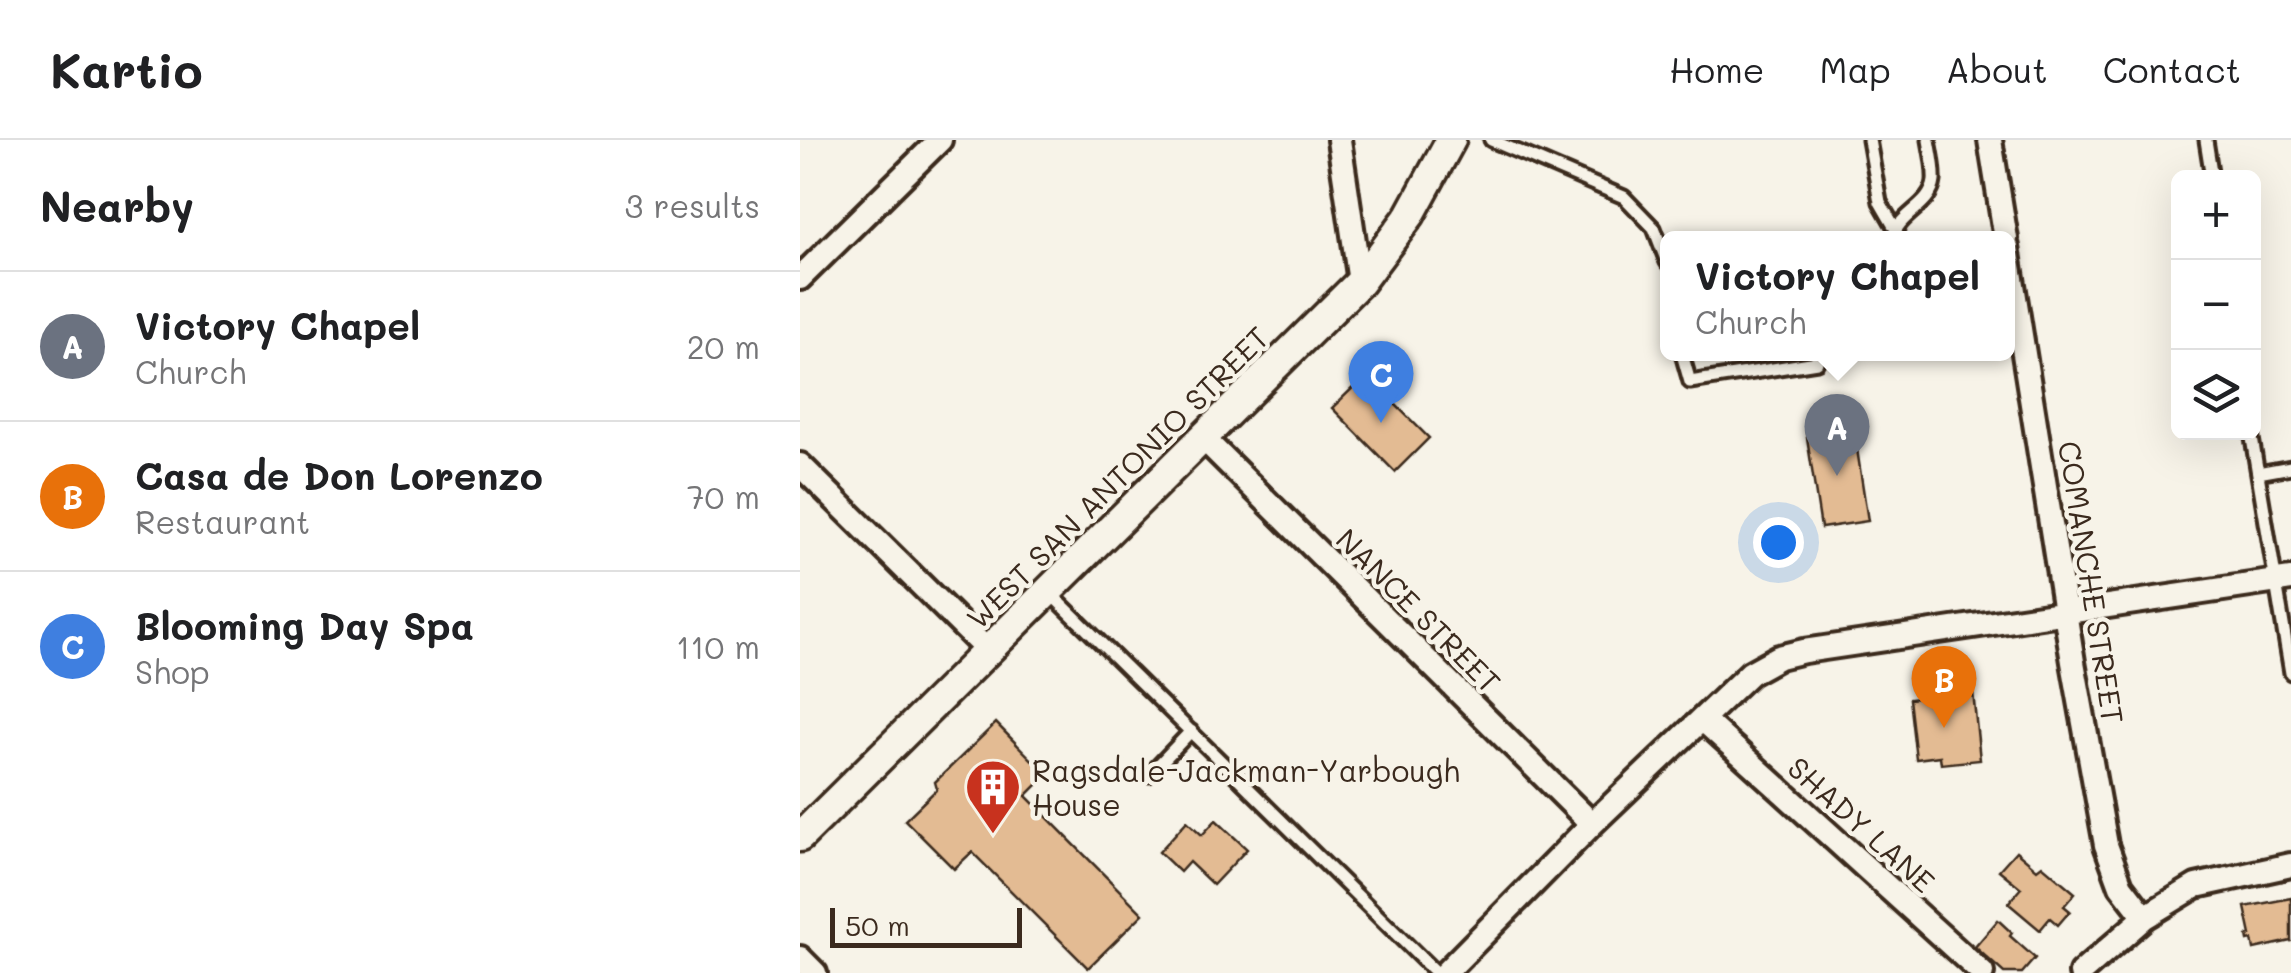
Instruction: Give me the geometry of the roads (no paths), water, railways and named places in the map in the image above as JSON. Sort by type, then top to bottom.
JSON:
[{"type":"street","points":[[800,278],[940,140]]},
{"type":"street","points":[[1339,140],[1360,282]]},
{"type":"street","name":"WEST SAN ANTONIO STREET","points":[[800,837],[1360,282],[1410,215],[1451,140]]},
{"type":"street","points":[[1990,140],[2005,231]]},
{"type":"street","name":"COMANCHE STREET","points":[[2015,297],[2106,845],[2121,886],[2145,917]]},
{"type":"street","name":"NANCE STREET","points":[[1203,438],[1592,824]]},
{"type":"street","points":[[800,466],[988,650]]},
{"type":"street","points":[[1445,973],[1702,718],[1750,673],[1778,657],[1804,650],[2283,581]]},
{"type":"street","name":"SHADY LANE","points":[[1702,718],[1982,973]]},
{"type":"street","points":[[2081,973],[2145,917],[2196,886],[2291,865]]},
{"type":"street","points":[[800,958],[815,973]]},
{"type":"lane","points":[[1491,140],[1624,198],[1654,228],[1660,244]]},
{"type":"lane","points":[[1869,140],[1880,202],[1893,231]]},
{"type":"lane","points":[[1896,231],[1925,202],[1934,182],[1929,140]]},
{"type":"lane","points":[[2206,140],[2211,170]]},
{"type":"lane","points":[[1684,361],[1690,382],[1817,361]]},
{"type":"lane","points":[[2252,440],[2283,581],[2291,673]]},
{"type":"lane","points":[[2258,473],[2291,467]]},
{"type":"lane","points":[[1048,591],[1436,973]]},
{"type":"lane","points":[[1148,776],[1191,731]]},
{"type":"place","name":"Blooming Day Spa","points":[[1381,423]]},
{"type":"place","name":"Victory Chapel","points":[[1837,476]]},
{"type":"place","name":"Casa de Don Lorenzo","points":[[1944,728]]},
{"type":"place","name":"Ragsdale-Jackman-Yarbough House","points":[[993,836]]}]
